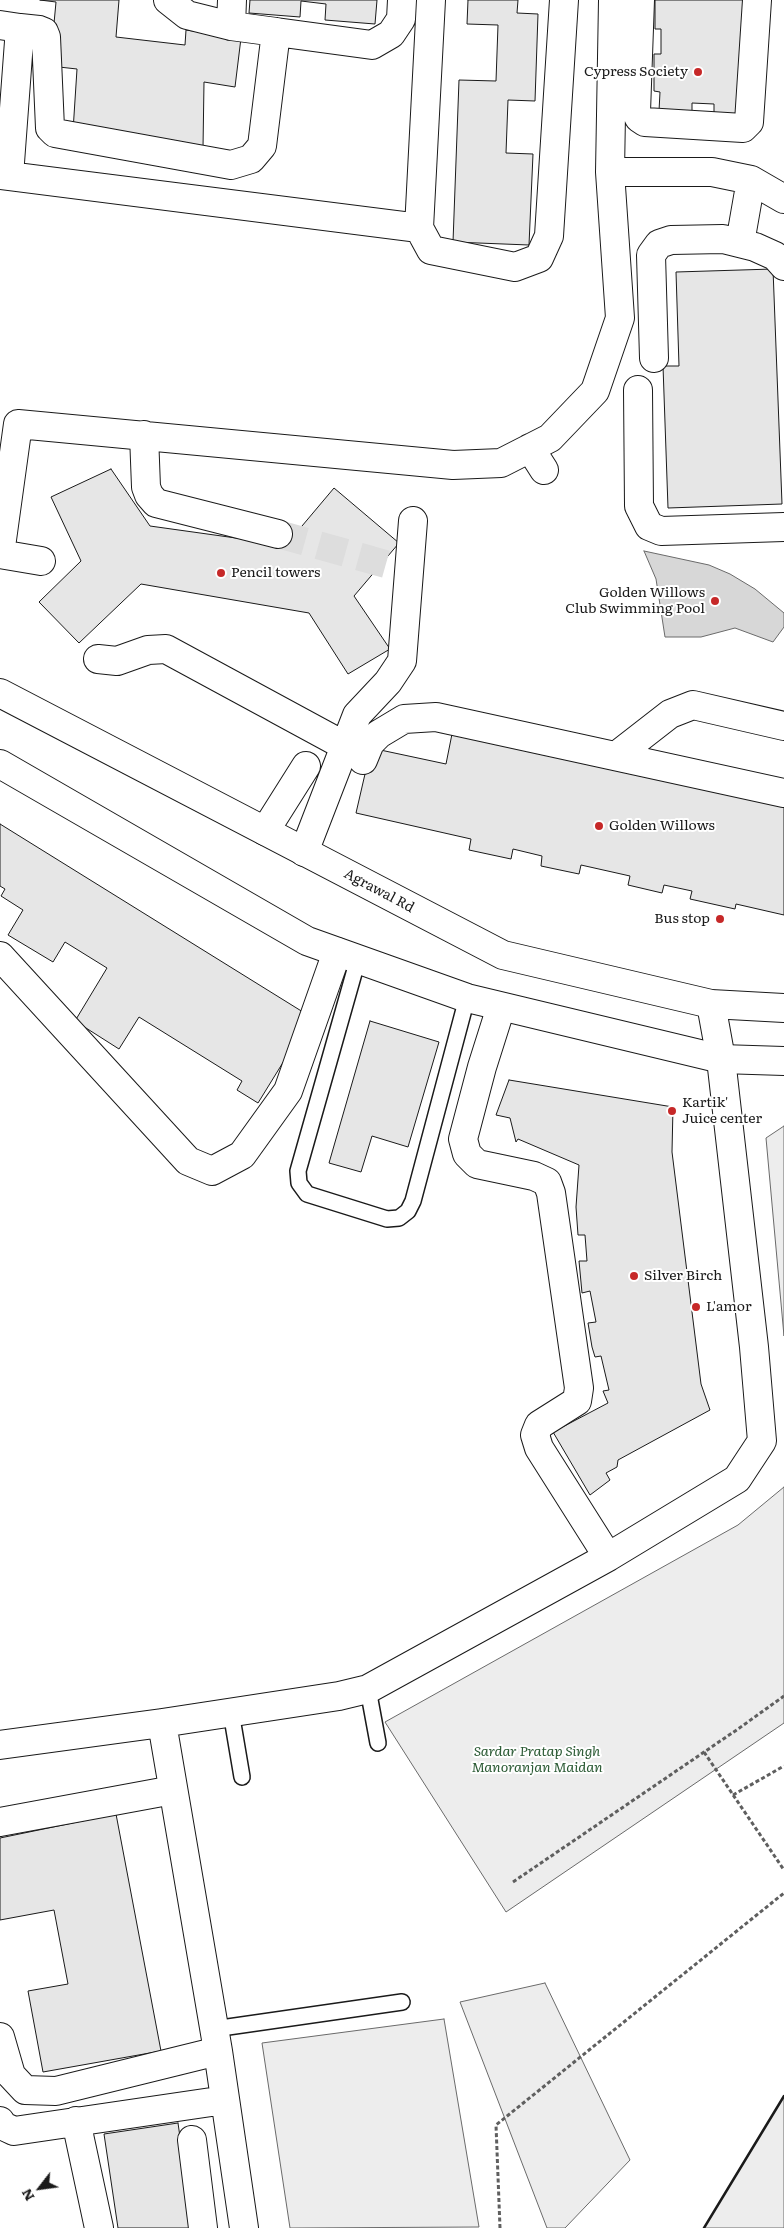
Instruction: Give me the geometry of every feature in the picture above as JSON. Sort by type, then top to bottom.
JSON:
[{"type":"street","points":[[168,0],[187,15],[231,13],[276,32],[372,45],[391,34],[400,19],[402,0]]},
{"type":"street","points":[[431,0],[419,228],[431,250],[514,267],[539,258],[549,236],[564,0]]},
{"type":"street","points":[[41,561],[0,554],[18,424],[453,465],[537,460],[550,438],[595,391],[620,318],[610,172],[613,0]]},
{"type":"street","points":[[640,0],[636,112],[639,118],[645,122],[743,128],[750,122],[757,0]]},
{"type":"street","points":[[276,32],[262,146],[251,159],[231,165],[55,133],[50,128],[46,37],[44,32],[10,26],[4,176],[419,228]]},
{"type":"street","points":[[610,172],[712,172],[751,180],[784,199]]},
{"type":"street","points":[[740,243],[751,180]]},
{"type":"street","points":[[654,358],[651,255],[659,244],[671,240],[723,239],[755,247],[775,256],[784,266]]},
{"type":"street","points":[[638,390],[639,506],[649,526],[662,531],[784,528]]},
{"type":"street","points":[[144,435],[146,487],[149,495],[156,503],[278,534]]},
{"type":"street","points":[[304,852],[349,756],[357,714],[388,682],[402,661],[399,568],[412,521]]},
{"type":"street","points":[[98,659],[117,661],[148,650],[166,649],[349,756]]},
{"type":"street","name":"Agrawal Rd","points":[[0,693],[503,956],[711,1004],[784,1008]]},
{"type":"street","points":[[616,756],[670,714],[693,705],[784,726]]},
{"type":"street","points":[[349,756],[370,743],[379,734],[404,719],[436,717],[784,793]]},
{"type":"street","points":[[0,764],[307,941],[467,998],[501,1007],[720,1059],[784,1061]]},
{"type":"street","points":[[265,831],[306,766]]},
{"type":"street","points":[[0,956],[188,1161],[212,1171],[242,1155],[288,1091],[348,956]]},
{"type":"street","points":[[0,1745],[162,1723],[368,1689],[608,1557],[736,1480],[762,1441],[754,1347],[720,1059],[711,1004]]},
{"type":"street","points":[[501,1007],[462,1139],[467,1154],[477,1164],[534,1176],[547,1182],[551,1194],[579,1388],[577,1401],[539,1425],[535,1435],[538,1448],[608,1557]]},
{"type":"street","points":[[162,1723],[216,2040],[244,2228]]},
{"type":"street","points":[[0,1822],[173,1790]]},
{"type":"street","points":[[0,2037],[11,2075],[25,2090],[56,2090],[216,2040]]},
{"type":"street","points":[[0,2121],[3,2126],[14,2131],[225,2100]]},
{"type":"street","points":[[76,2121],[99,2228]]},
{"type":"street","points":[[192,2140],[203,2228]]},
{"type":"lane","points":[[348,956],[298,1171],[299,1183],[307,1194],[387,1219],[399,1218],[408,1211],[413,1201],[467,998]]},
{"type":"lane","points":[[368,1689],[378,1743]]},
{"type":"lane","points":[[230,1712],[242,1777]]},
{"type":"lane","points":[[216,2040],[402,2002]]},
{"type":"path","points":[[513,1882],[784,1696]]},
{"type":"path","points":[[704,1752],[784,1870]]},
{"type":"path","points":[[733,1795],[784,1766]]},
{"type":"path","points":[[500,2228],[496,2124],[784,1893]]},
{"type":"shaded area","name":"Golden Willows Club Swimming Pool","points":[[644,551],[709,565],[730,574],[755,589],[784,613],[784,627],[773,642],[735,628],[701,637],[665,637],[656,579]]},
{"type":"shaded area","points":[[784,1126],[784,1336],[766,1138]]},
{"type":"shaded area","name":"Sardar Pratap Singh Manoranjan Maidan","points":[[784,1487],[784,1723],[506,1912],[385,1722],[738,1525]]},
{"type":"shaded area","points":[[545,1983],[630,2160],[565,2228],[547,2228],[460,2002]]},
{"type":"shaded area","points":[[444,2019],[479,2227],[290,2228],[262,2043]]},
{"type":"shaded area","points":[[784,2096],[784,2228],[704,2228]]},
{"type":"building","points":[[40,0],[119,0],[116,37],[185,45],[186,30],[241,38],[235,87],[204,82],[203,148],[73,131],[77,69],[50,66],[56,2]]},
{"type":"building","points":[[250,0],[377,0],[375,24],[325,20],[326,4],[301,1],[300,17],[249,13]]},
{"type":"building","points":[[468,0],[518,0],[517,13],[538,14],[535,101],[508,100],[506,153],[533,154],[529,245],[453,242],[459,80],[496,81],[498,25],[467,24]]},
{"type":"building","name":"Cypress Society","points":[[655,0],[749,0],[739,116],[714,114],[714,104],[692,103],[692,112],[659,111],[660,92],[654,91],[654,54],[661,54],[661,29],[655,29]]},
{"type":"building","points":[[773,269],[782,504],[668,508],[663,366],[679,366],[676,272]]},
{"type":"building","name":"Pencil towers","points":[[111,469],[150,526],[286,545],[334,488],[399,543],[354,596],[390,649],[348,674],[309,613],[141,584],[79,643],[39,602],[81,561],[51,497]]},
{"type":"building","name":"Golden Willows","points":[[453,729],[784,803],[784,915],[736,904],[735,909],[690,899],[692,891],[664,885],[662,893],[628,885],[630,876],[581,865],[579,874],[541,866],[542,856],[513,849],[511,859],[469,850],[471,839],[356,813],[371,748],[446,764]]},
{"type":"building","points":[[0,824],[311,1017],[258,1103],[237,1090],[242,1081],[139,1017],[119,1049],[75,1021],[107,968],[65,942],[53,962],[8,935],[23,910],[1,896],[5,889],[0,886]]},
{"type":"building","points":[[370,1021],[439,1042],[408,1147],[372,1136],[361,1172],[329,1163]]},
{"type":"building","name":"Silver Birch","points":[[509,1080],[673,1107],[672,1152],[701,1384],[710,1410],[618,1460],[617,1467],[606,1473],[610,1480],[590,1495],[553,1432],[608,1403],[603,1391],[609,1390],[601,1356],[595,1357],[588,1323],[596,1322],[590,1291],[582,1293],[579,1261],[587,1261],[585,1235],[578,1235],[576,1207],[579,1165],[518,1139],[516,1142],[510,1118],[496,1115]]},
{"type":"building","points":[[116,1814],[161,2051],[43,2072],[28,1991],[68,1984],[54,1910],[0,1920],[0,1838]]},
{"type":"building","points":[[178,2123],[193,2228],[118,2228],[104,2134]]},
{"type":"tunnel","points":[[278,534],[389,565]]},
{"type":"wall","points":[[704,2228],[784,2096]]},
{"type":"place","name":"Cypress Society","points":[[698,72]]},
{"type":"place","name":"Pencil towers","points":[[221,573]]},
{"type":"place","name":"Golden Willows Club Swimming Pool","points":[[715,601]]},
{"type":"place","name":"Golden Willows","points":[[599,826]]},
{"type":"place","name":"Bus stop","points":[[720,919]]},
{"type":"place","name":"Kartik' Juice center","points":[[672,1111]]},
{"type":"place","name":"Silver Birch","points":[[634,1276]]},
{"type":"place","name":"L'amor","points":[[696,1307]]}]
